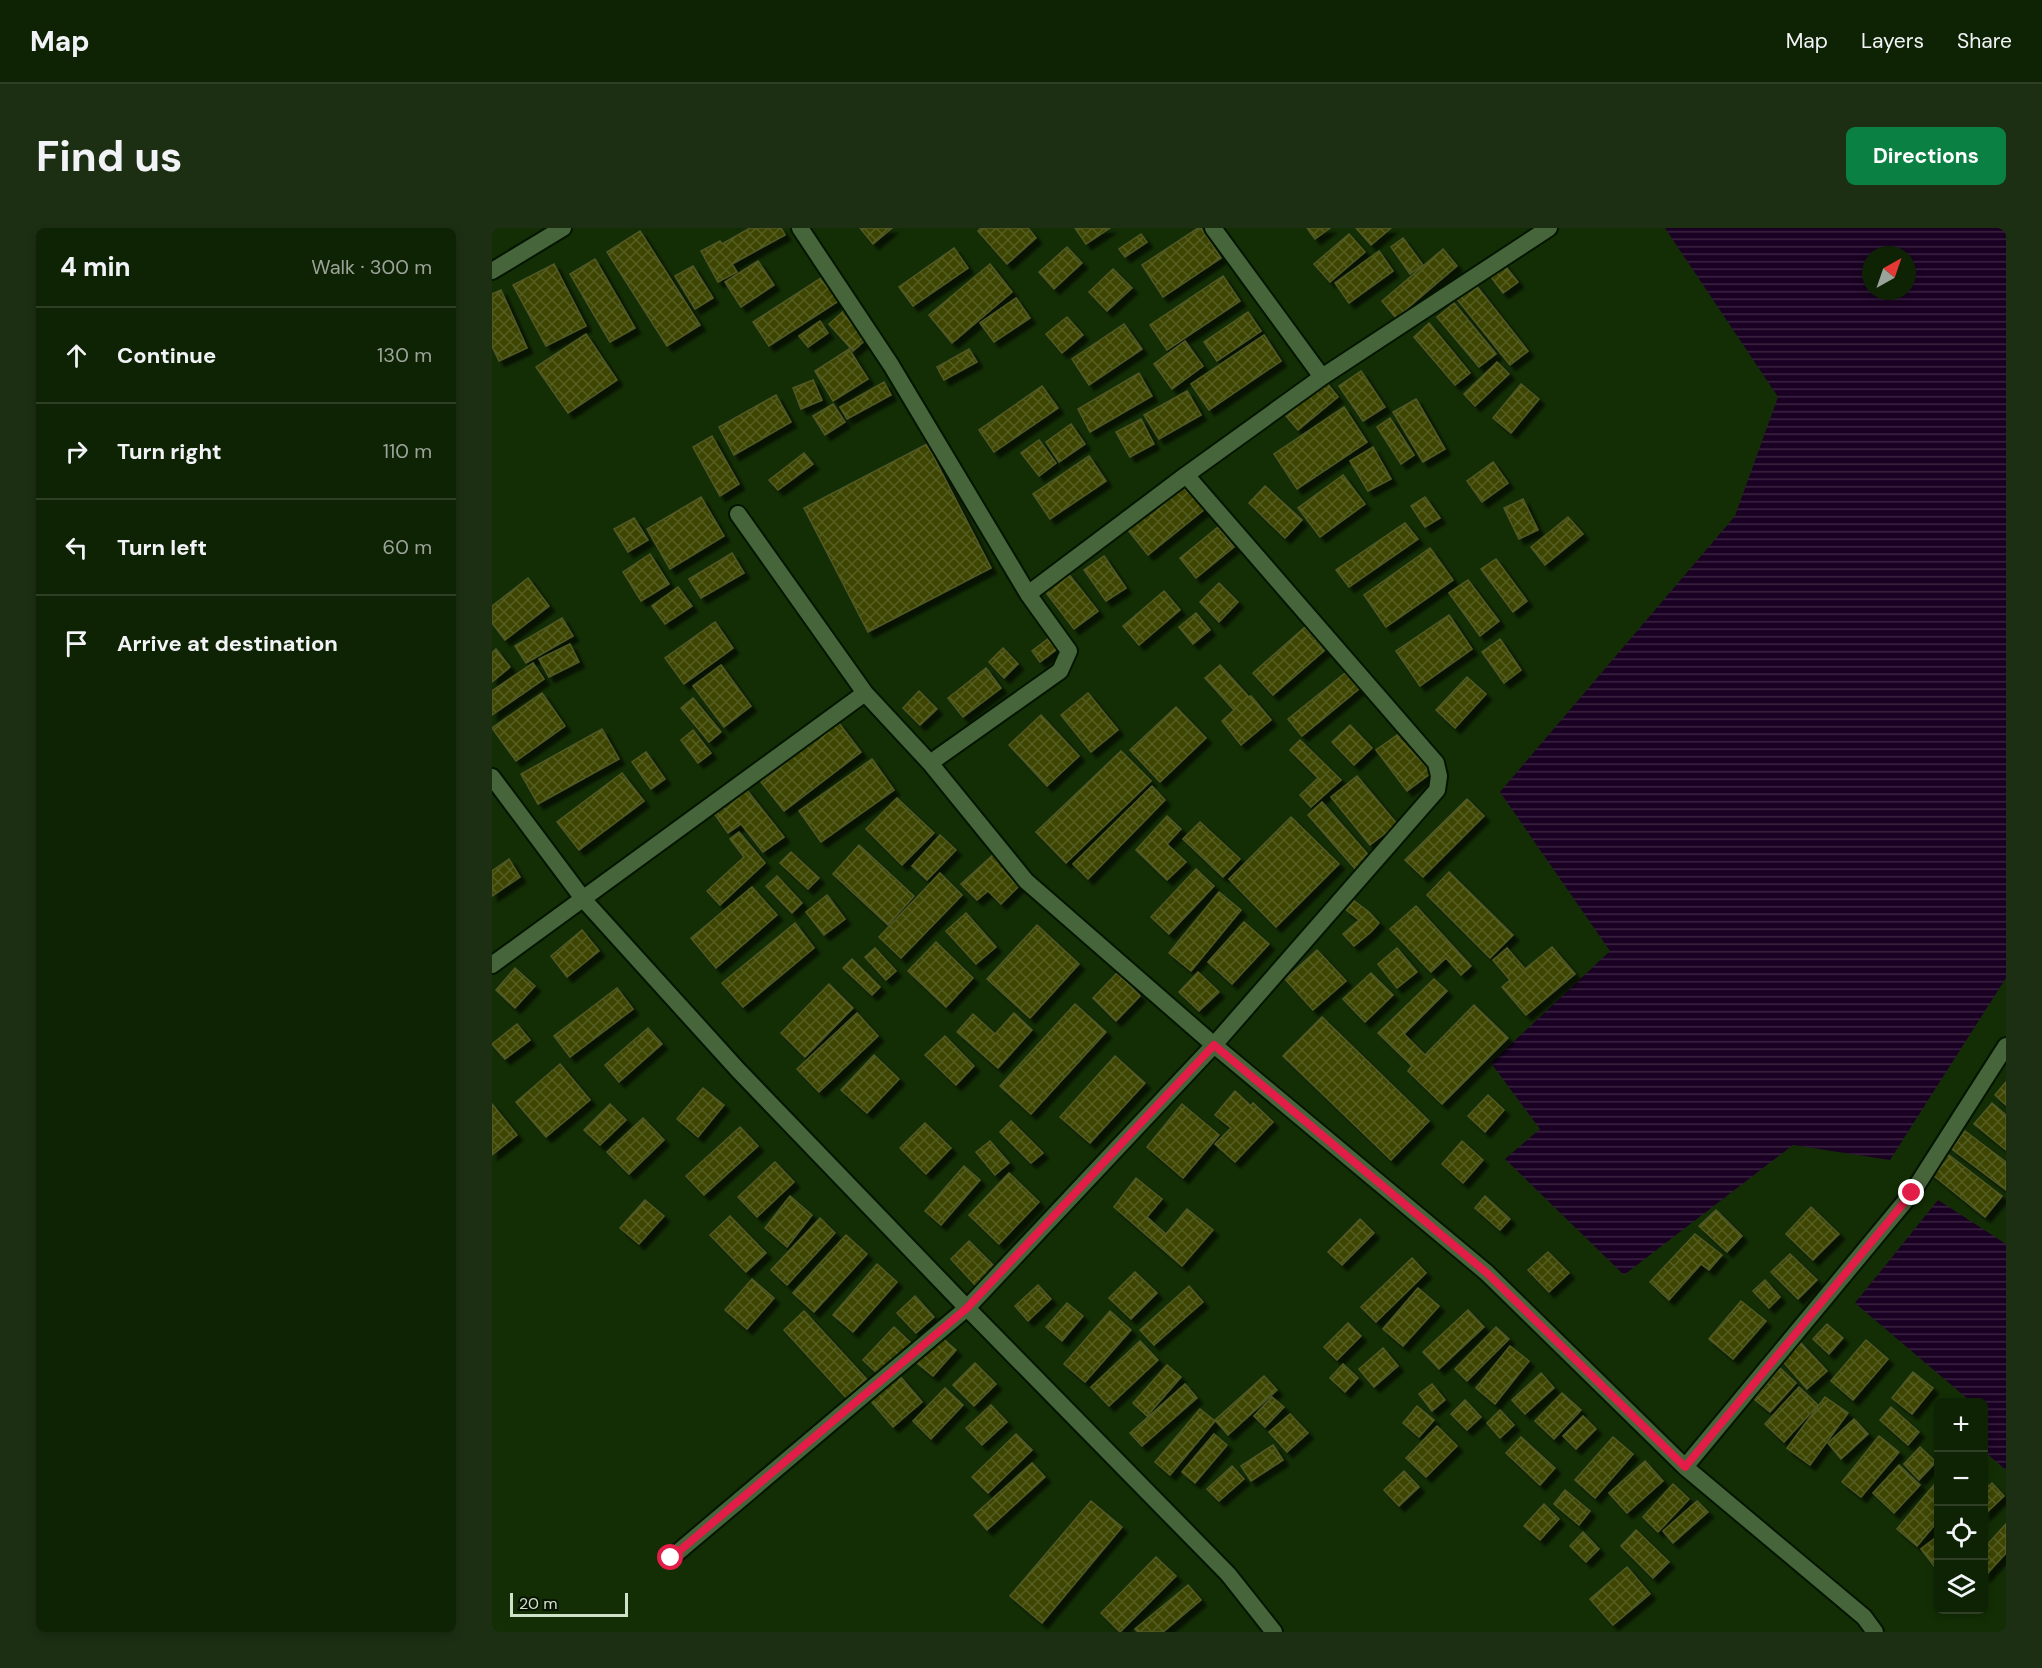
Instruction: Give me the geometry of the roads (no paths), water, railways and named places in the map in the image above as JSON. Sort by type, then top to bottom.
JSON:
[{"type":"street","points":[[492,271],[563,228]]},
{"type":"street","points":[[800,228],[891,365],[1028,594],[1069,651],[1060,671],[930,763]]},
{"type":"street","points":[[1213,228],[1322,377]]},
{"type":"street","points":[[1028,594],[1186,475],[1322,377],[1549,228]]},
{"type":"street","points":[[671,1558],[967,1308],[1214,1045],[1437,790],[1439,776],[1436,762],[1186,475]]},
{"type":"street","points":[[738,514],[865,693],[930,763],[1026,881],[1214,1045],[1487,1273],[1685,1467],[1864,1617],[1875,1632]]},
{"type":"street","points":[[492,965],[865,693]]},
{"type":"street","points":[[492,777],[584,900],[738,1070],[1228,1574],[1274,1632]]},
{"type":"street","points":[[1685,1467],[1912,1193],[2006,1046]]}]
